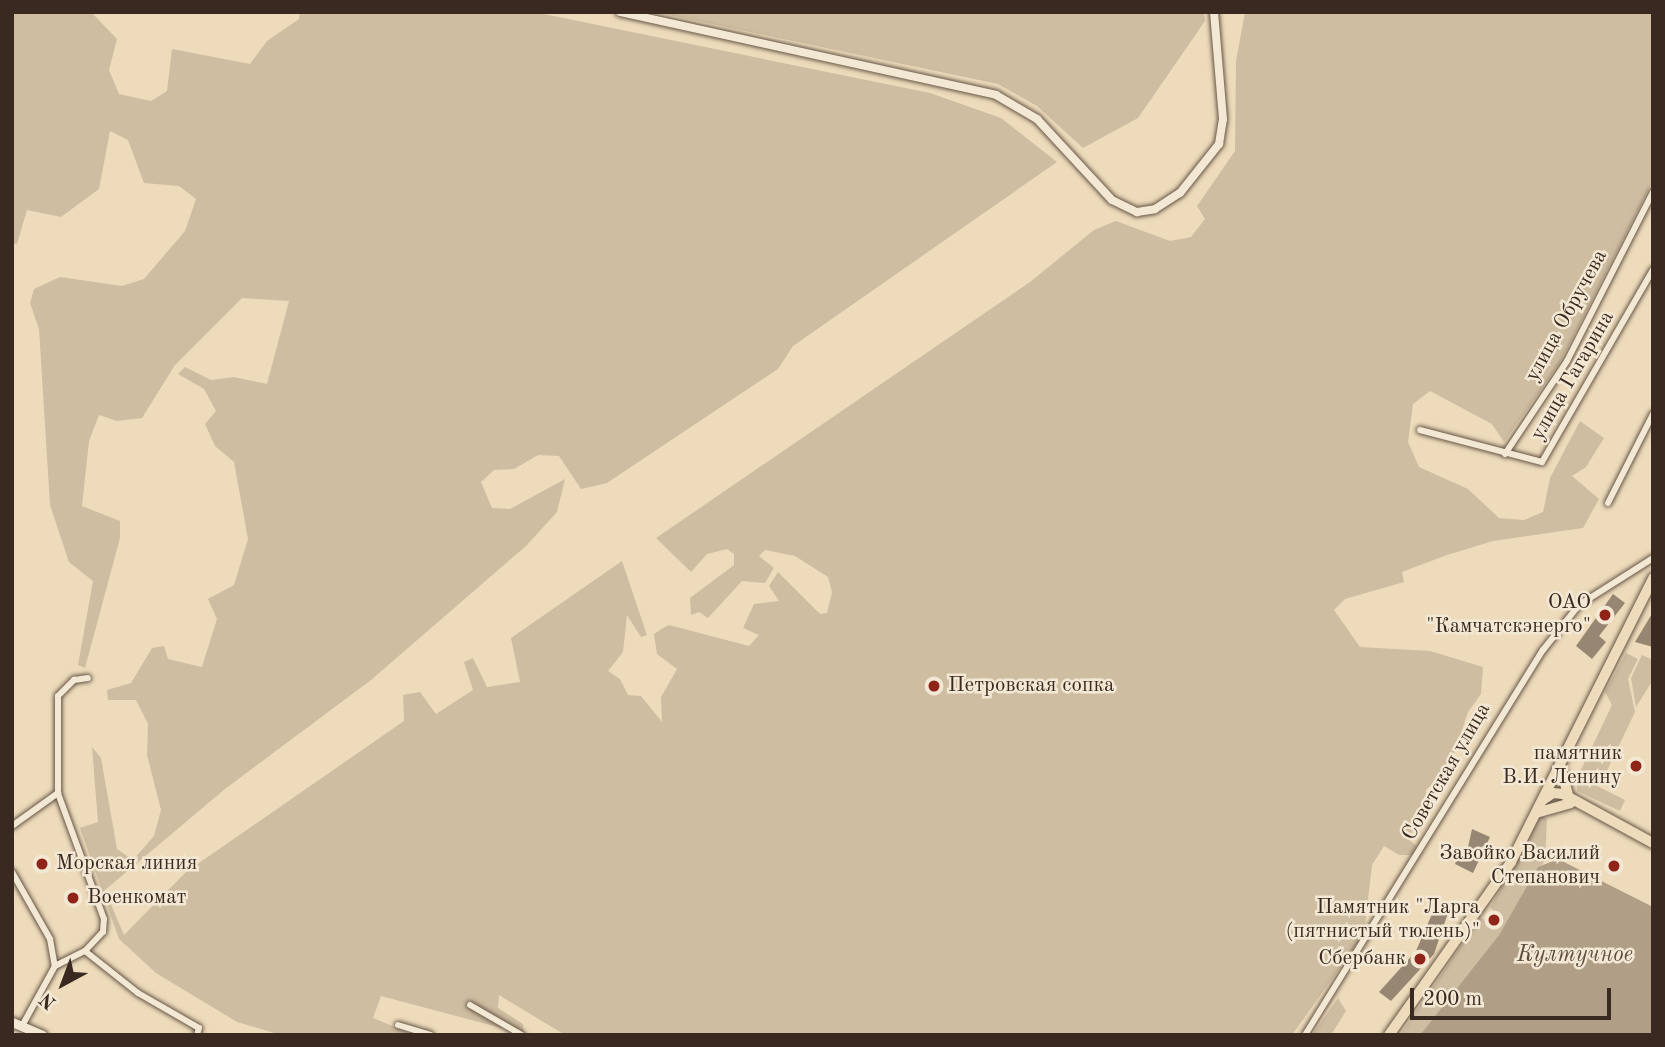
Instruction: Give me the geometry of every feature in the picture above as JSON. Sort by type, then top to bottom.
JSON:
[{"type":"main road","points":[[1389,1035],[1502,879],[1653,578]]},
{"type":"main road","points":[[1560,765],[1572,803]]},
{"type":"main road","points":[[1542,800],[1557,792],[1572,803],[1653,844]]},
{"type":"main road","points":[[1536,813],[1572,803]]},
{"type":"main road","points":[[15,1024],[42,1035]]},
{"type":"street","points":[[620,12],[996,95],[1037,119],[1112,200],[1137,212],[1155,209],[1180,193],[1219,144],[1223,119],[1214,12]]},
{"type":"street","name":"улица Обручева","points":[[1505,454],[1567,361],[1653,192]]},
{"type":"street","name":"улица Гагарина","points":[[1420,430],[1542,463],[1653,270]]},
{"type":"street","points":[[1608,503],[1653,414]]},
{"type":"street","name":"Советская улица","points":[[1305,1035],[1543,650],[1579,605],[1653,558]]},
{"type":"street","points":[[15,1024],[55,966],[85,951],[103,932],[104,919],[58,793],[58,696],[74,680],[88,678]]},
{"type":"street","points":[[12,826],[58,793]]},
{"type":"street","points":[[12,872],[50,939],[55,966]]},
{"type":"street","points":[[85,951],[138,993],[199,1028],[197,1035]]},
{"type":"street","points":[[470,1004],[522,1035]]},
{"type":"street","points":[[398,1025],[430,1035]]},
{"type":"shaded area","points":[[12,12],[91,12],[117,39],[109,70],[119,94],[151,101],[167,91],[172,49],[250,64],[267,41],[299,19],[300,12],[534,12],[930,93],[1001,118],[1057,162],[793,346],[778,369],[607,483],[581,489],[559,456],[538,455],[514,469],[494,470],[481,482],[492,508],[510,509],[565,479],[557,512],[526,546],[371,680],[225,789],[105,890],[124,935],[186,872],[404,721],[403,695],[420,692],[436,714],[473,690],[464,662],[473,658],[487,687],[520,682],[511,638],[622,561],[647,635],[641,637],[627,615],[623,652],[608,671],[620,679],[628,695],[641,696],[662,722],[661,697],[677,669],[657,654],[654,634],[663,628],[669,625],[749,646],[759,635],[743,628],[754,604],[779,601],[769,586],[778,572],[820,614],[827,613],[832,592],[828,577],[795,556],[765,550],[759,556],[774,568],[765,583],[742,581],[708,618],[699,612],[691,615],[690,598],[734,565],[734,554],[727,549],[707,554],[691,572],[656,538],[1030,282],[1094,230],[1116,221],[1170,241],[1191,237],[1205,219],[1197,206],[1235,151],[1236,61],[1245,12],[1653,12],[1653,181],[1559,364],[1504,442],[1492,424],[1430,391],[1413,404],[1408,442],[1419,467],[1468,489],[1499,518],[1524,520],[1543,512],[1550,478],[1580,421],[1604,438],[1586,467],[1572,476],[1599,499],[1583,528],[1493,541],[1447,555],[1402,572],[1404,582],[1345,599],[1334,610],[1360,647],[1430,651],[1483,667],[1481,694],[1468,712],[1449,769],[1426,790],[1425,810],[1408,839],[1418,847],[1413,855],[1399,855],[1384,846],[1372,865],[1364,934],[1292,1035],[565,1035],[499,995],[498,1008],[523,1024],[524,1034],[381,996],[373,1018],[414,1035],[281,1035],[237,1022],[156,973],[119,939],[80,828],[98,822],[92,747],[101,758],[117,849],[133,860],[154,836],[161,810],[147,755],[148,724],[136,700],[108,700],[107,690],[131,683],[152,648],[164,646],[168,659],[202,667],[217,619],[208,599],[234,585],[248,539],[234,462],[215,446],[205,424],[216,411],[204,389],[178,374],[185,367],[211,380],[234,377],[267,384],[289,301],[242,298],[175,365],[142,418],[117,421],[99,415],[89,441],[82,506],[120,521],[120,538],[85,668],[78,665],[93,581],[69,562],[50,505],[39,329],[30,303],[34,289],[60,277],[122,286],[144,279],[185,231],[196,199],[179,186],[144,183],[128,140],[110,131],[99,189],[61,217],[27,210],[17,244],[12,243]]},
{"type":"shaded area","points":[[655,12],[1204,12],[1205,21],[1138,118],[1083,148],[1037,106],[998,84]]},
{"type":"shaded area","points":[[1626,653],[1638,659],[1628,679],[1635,712],[1601,783],[1580,772],[1612,705],[1605,692]]},
{"type":"shaded area","points":[[1642,655],[1653,660],[1653,680],[1636,707],[1631,678]]},
{"type":"shaded area","points":[[1577,776],[1625,800],[1620,811],[1577,791]]},
{"type":"shaded area","points":[[1541,816],[1547,819],[1545,860],[1499,935],[1420,1035],[1400,1035],[1480,918],[1496,923],[1497,913],[1490,908]]},
{"type":"shaded area","points":[[1338,998],[1346,1011],[1331,1035],[1312,1035]]},
{"type":"water","name":"Култучное","points":[[1558,859],[1653,907],[1653,1035],[1420,1035],[1499,935],[1538,867]]},
{"type":"building","name":"ОАО \"Камчатскэнерго\"","points":[[1613,594],[1625,603],[1599,636],[1606,642],[1592,659],[1576,646]]},
{"type":"building","points":[[1653,612],[1653,647],[1635,642]]},
{"type":"building","points":[[1472,829],[1490,837],[1473,873],[1455,864],[1460,853],[1466,856]]},
{"type":"building","name":"Сбербанк","points":[[1435,907],[1448,913],[1434,954],[1391,1001],[1379,992],[1416,951]]},
{"type":"place","name":"ОАО \"Камчатскэнерго\"","points":[[1605,615]]},
{"type":"place","name":"Петровская сопка","points":[[934,686]]},
{"type":"place","name":"памятник В.И. Ленину","points":[[1636,766]]},
{"type":"place","name":"Морская линия","points":[[42,864]]},
{"type":"place","name":"Завойко Василий Степанович","points":[[1614,866]]},
{"type":"place","name":"Военкомат","points":[[73,898]]},
{"type":"place","name":"Памятник \"Ларга (пятнистый тюлень)\"","points":[[1494,920]]},
{"type":"place","name":"Сбербанк","points":[[1420,959]]}]
